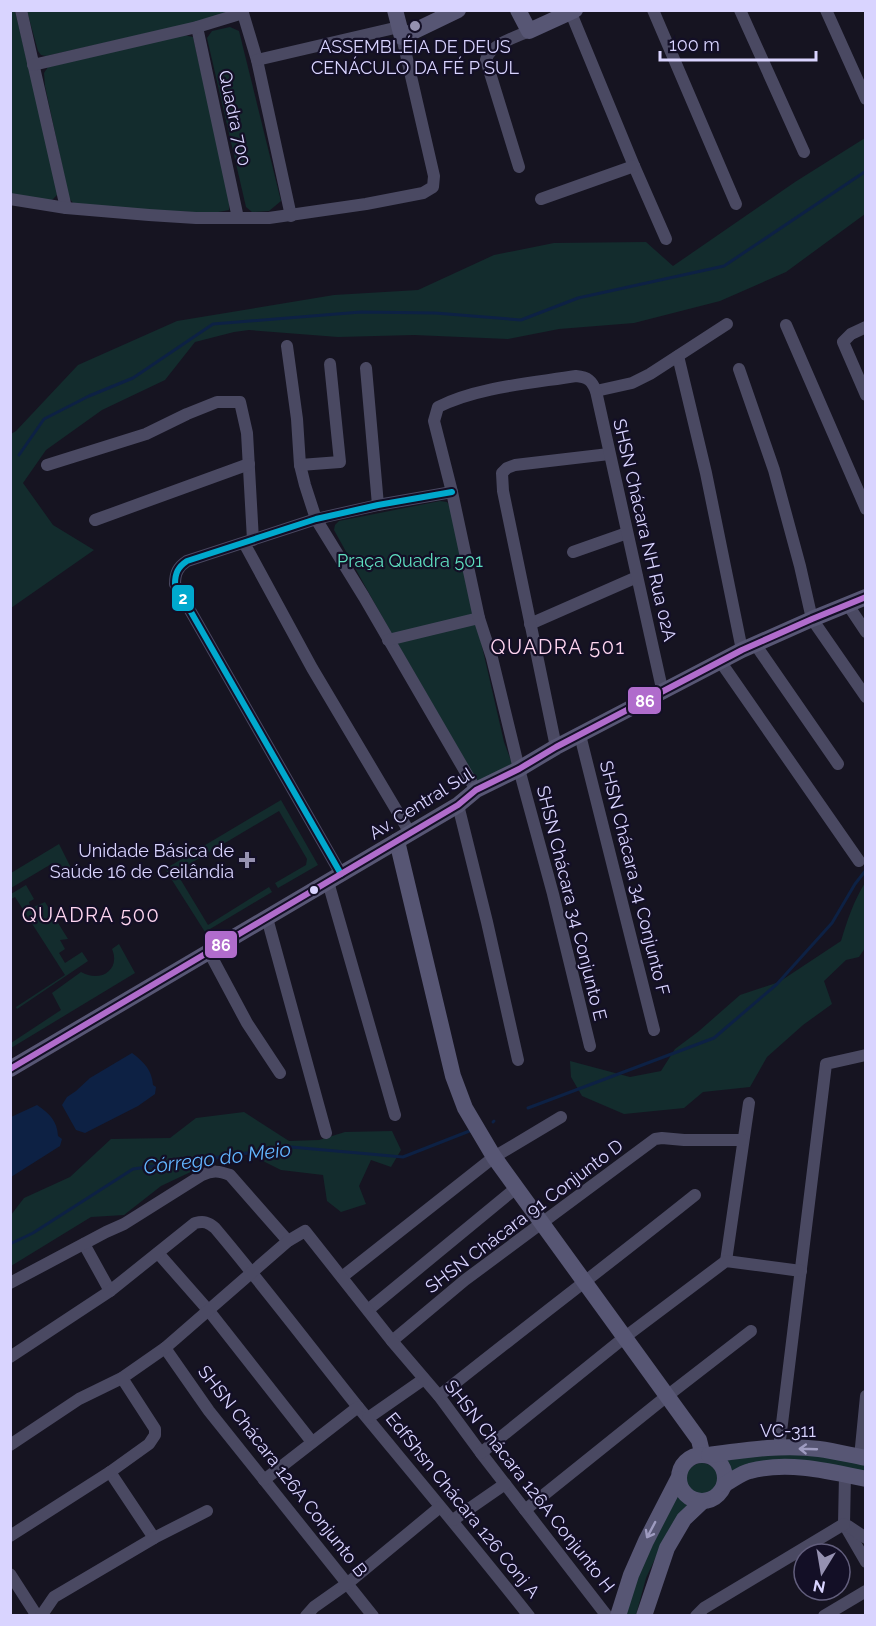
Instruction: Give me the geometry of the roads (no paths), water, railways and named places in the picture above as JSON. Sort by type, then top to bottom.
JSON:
[{"type":"street","points":[[21,10],[66,208]]},
{"type":"street","points":[[257,60],[459,10]]},
{"type":"street","points":[[518,10],[529,31]]},
{"type":"street","points":[[653,10],[736,204]]},
{"type":"street","points":[[740,10],[804,152]]},
{"type":"street","points":[[826,10],[866,99]]},
{"type":"street","points":[[33,65],[197,27],[242,12],[257,60],[291,216]]},
{"type":"street","points":[[519,167],[486,60],[487,55],[492,49],[573,12],[633,166],[666,239]]},
{"type":"street","points":[[10,199],[66,208],[149,215],[238,218],[291,216],[423,193],[433,187],[434,176],[399,25]]},
{"type":"street","name":"Quadra 700","points":[[197,27],[238,218]]},
{"type":"street","points":[[541,199],[633,166]]},
{"type":"street","points":[[596,391],[632,383],[650,374],[727,324]]},
{"type":"street","points":[[786,325],[866,508]]},
{"type":"street","points":[[866,327],[851,334],[843,342],[866,395]]},
{"type":"street","points":[[287,346],[297,419],[300,465],[304,485],[316,519],[476,790]]},
{"type":"street","points":[[678,356],[748,647],[838,764]]},
{"type":"street","points":[[300,465],[340,462],[330,364]]},
{"type":"street","points":[[366,368],[378,505]]},
{"type":"street","points":[[739,369],[774,470],[812,619],[866,697]]},
{"type":"street","name":"SHSN Chácara 34 Conjunto E","points":[[588,378],[576,376],[453,400],[438,407],[434,421],[479,618],[492,658],[590,1046]]},
{"type":"street","name":"SHSN Chácara NH Rua 02A","points":[[588,378],[596,391],[663,693]]},
{"type":"street","points":[[47,465],[146,434],[217,402],[240,402],[247,433],[249,464],[248,541],[312,668],[404,837],[453,1076],[463,1104],[494,1157],[668,1396],[699,1440],[704,1455]]},
{"type":"street","points":[[556,747],[502,490],[502,473],[514,465],[609,454]]},
{"type":"street","points":[[95,520],[249,464]]},
{"type":"street","points":[[395,1115],[334,878],[175,584],[177,571],[187,561],[316,519],[452,492]]},
{"type":"street","points":[[573,552],[627,533]]},
{"type":"street","points":[[530,624],[636,577]]},
{"type":"street","name":"Av. Central Sul","points":[[10,1069],[458,805],[476,790],[748,647],[866,597]]},
{"type":"street","points":[[848,605],[866,632]]},
{"type":"street","points":[[388,640],[479,618]]},
{"type":"street","points":[[720,661],[859,861]]},
{"type":"street","name":"SHSN Chácara 34 Conjunto F","points":[[580,735],[654,1030]]},
{"type":"street","points":[[458,805],[518,1060]]},
{"type":"street","points":[[267,918],[326,1133]]},
{"type":"street","points":[[209,952],[247,1023],[280,1073]]},
{"type":"street","points":[[779,1448],[826,1064],[866,1055]]},
{"type":"street","points":[[726,1262],[749,1103]]},
{"type":"street","points":[[342,1277],[494,1157],[561,1117]]},
{"type":"street","name":"SHSN Chácara 91 Conjunto D","points":[[392,1341],[465,1280],[656,1140],[669,1138],[743,1140]]},
{"type":"street","points":[[10,1282],[124,1224],[211,1171],[230,1175],[288,1241],[165,1348],[122,1378],[80,1399],[10,1445]]},
{"type":"street","points":[[368,1311],[516,1188]]},
{"type":"street","points":[[439,1396],[695,1195]]},
{"type":"street","name":"EdfShsn Chácara 126 Conj A","points":[[158,1253],[195,1223],[208,1222],[215,1228],[529,1616]]},
{"type":"street","name":"SHSN Chácara 126A Conjunto H","points":[[288,1241],[305,1231],[392,1341],[439,1396],[607,1616]]},
{"type":"street","points":[[84,1244],[110,1292]]},
{"type":"street","points":[[10,1357],[110,1292],[158,1253],[209,1311],[312,1442]]},
{"type":"street","points":[[481,1453],[625,1337],[726,1262],[801,1271]]},
{"type":"street","points":[[525,1510],[751,1331]]},
{"type":"street","name":"SHSN Chácara 126A Conjunto B","points":[[165,1348],[209,1411],[373,1616]]},
{"type":"street","points":[[10,1536],[110,1472],[149,1444],[155,1435],[155,1429],[122,1378]]},
{"type":"street","points":[[368,1418],[424,1379]]},
{"type":"street","points":[[863,1457],[866,1396]]},
{"type":"street","points":[[264,1480],[358,1407]]},
{"type":"street","name":"VC-311","points":[[704,1455],[779,1448],[817,1449],[863,1457]]},
{"type":"street","points":[[618,1616],[631,1575],[678,1479],[682,1464],[688,1459],[704,1455],[716,1459],[724,1470],[725,1484],[717,1496],[703,1501],[689,1497],[680,1486],[678,1479]]},
{"type":"street","name":"VC-311","points":[[725,1484],[748,1471],[774,1468],[806,1467],[865,1479]]},
{"type":"street","points":[[110,1472],[154,1538]]},
{"type":"street","points":[[845,1475],[844,1524],[866,1562]]},
{"type":"street","points":[[453,1520],[505,1484]]},
{"type":"street","points":[[644,1616],[667,1548],[684,1520],[703,1501]]},
{"type":"street","points":[[306,1616],[314,1607],[348,1583],[440,1507]]},
{"type":"street","points":[[10,1574],[39,1616],[54,1597],[154,1538],[207,1510]]},
{"type":"street","points":[[844,1524],[866,1538]]},
{"type":"street","points":[[696,1616],[705,1608],[844,1524]]},
{"type":"street","points":[[824,1616],[866,1590]]},
{"type":"water","points":[[132,1053],[144,1063],[149,1071],[153,1085],[156,1087],[155,1094],[138,1106],[85,1133],[76,1130],[62,1105],[67,1097],[90,1078]]},
{"type":"water","points":[[37,1105],[54,1122],[58,1136],[62,1139],[60,1146],[11,1177],[11,1117]]},
{"type":"waterway","points":[[19,455],[44,419],[89,396],[133,378],[213,324],[361,312],[435,313],[521,320],[578,298],[724,266],[866,171]]},
{"type":"waterway","name":"Córrego do Meio","points":[[528,1108],[714,1038],[777,984],[832,923],[866,870]]},
{"type":"waterway","name":"Córrego do Meio","points":[[10,1244],[33,1233],[133,1169],[291,1147],[403,1157],[472,1130]]},
{"type":"place","name":"ASSEMBLÉIA DE DEUS CENÁCULO DA FÉ P SUL","points":[[415,26]]},
{"type":"place","name":"Unidade Básica de Saúde 16 de Ceilândia","points":[[247,860]]},
{"type":"district","name":"QUADRA 501","points":[[558,647]]},
{"type":"district","name":"QUADRA 500","points":[[91,915]]},
{"type":"park label","name":"Praça Quadra 501","points":[[410,560]]}]
